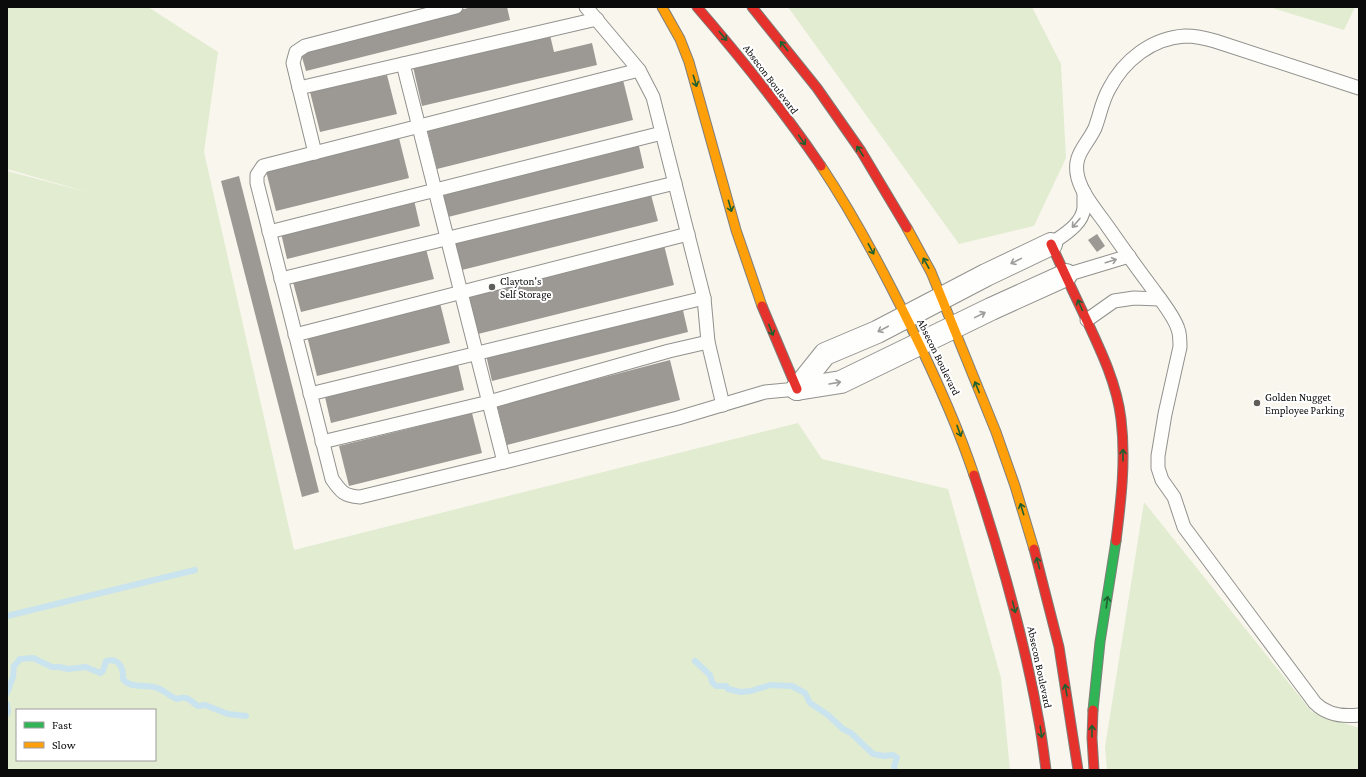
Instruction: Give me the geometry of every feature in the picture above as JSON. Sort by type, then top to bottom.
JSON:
[{"type":"highway","points":[[662,7],[690,62],[752,278],[772,331],[797,389]]},
{"type":"highway","name":"Absecon Boulevard","points":[[697,7],[723,36],[775,101],[821,166],[867,242],[920,344],[951,412],[967,453],[1002,562],[1022,639],[1039,717],[1046,770]]},
{"type":"highway","name":"Absecon Boulevard","points":[[752,7],[817,88],[861,151],[903,221],[931,272],[996,432],[1015,486],[1033,546],[1058,647],[1078,770]]},
{"type":"highway","points":[[1051,244],[1109,369],[1117,400],[1123,439],[1121,494],[1117,530],[1094,694],[1092,744],[1094,770]]},
{"type":"street","points":[[797,389],[825,354],[877,332],[986,275],[1051,244]]},
{"type":"street","points":[[797,389],[841,382],[1066,275]]},
{"type":"lane","points":[[315,153],[293,62],[296,52],[305,46],[456,7]]},
{"type":"lane","points":[[586,7],[639,70],[653,97],[704,298],[708,342],[723,405]]},
{"type":"lane","points":[[299,88],[596,19]]},
{"type":"lane","points":[[1359,88],[1214,41],[1197,37],[1184,36],[1158,41],[1132,58],[1117,75],[1109,88],[1094,131],[1077,158],[1076,169],[1077,176],[1084,192],[1160,299],[1178,328],[1180,346],[1158,456],[1159,472],[1162,480],[1174,497],[1184,527],[1315,703],[1325,711],[1332,713],[1345,716],[1359,715]]},
{"type":"lane","points":[[403,64],[504,462]]},
{"type":"lane","points":[[639,70],[263,166],[257,175],[257,183],[332,479],[339,489],[350,496],[360,497],[678,418],[765,392],[797,389]]},
{"type":"lane","points":[[269,232],[662,133]]},
{"type":"lane","points":[[281,279],[675,183]]},
{"type":"lane","points":[[1051,244],[1076,225],[1080,219],[1084,207],[1084,192]]},
{"type":"lane","points":[[295,335],[688,234]]},
{"type":"lane","points":[[1066,275],[1128,256]]},
{"type":"lane","points":[[310,394],[704,298]]},
{"type":"lane","points":[[1087,320],[1114,302],[1134,298],[1160,299]]},
{"type":"lane","points":[[322,442],[489,402],[670,351],[708,342]]},
{"type":"green space","points":[[7,7],[148,7],[218,52],[204,152],[294,550],[798,423],[822,459],[948,489],[1001,678],[1010,770],[7,770],[7,171],[91,193],[7,169]]},
{"type":"green space","points":[[788,7],[1032,7],[1061,64],[1066,158],[1034,226],[959,244]]},
{"type":"green space","points":[[1269,7],[1355,7],[1344,30]]},
{"type":"green space","points":[[1144,502],[1312,712],[1359,728],[1359,770],[1107,770],[1105,747]]},
{"type":"building","points":[[472,7],[507,7],[510,20],[306,71],[300,50]]},
{"type":"building","points":[[550,35],[554,52],[592,43],[597,65],[422,106],[413,67]]},
{"type":"building","points":[[387,75],[397,114],[320,132],[310,92]]},
{"type":"building","points":[[623,80],[633,120],[437,169],[427,129]]},
{"type":"building","points":[[399,138],[409,178],[276,211],[266,171]]},
{"type":"building","points":[[638,142],[644,168],[448,217],[442,191]]},
{"type":"building","points":[[239,176],[319,492],[302,497],[221,181]]},
{"type":"building","points":[[650,191],[658,221],[462,270],[454,240]]},
{"type":"building","points":[[414,200],[420,226],[287,259],[281,233]]},
{"type":"building","points":[[1097,234],[1105,246],[1097,252],[1088,240]]},
{"type":"building","points":[[664,245],[674,285],[478,334],[468,294]]},
{"type":"building","points":[[426,249],[434,279],[301,312],[293,282]]},
{"type":"building","points":[[440,303],[450,343],[317,376],[307,336]]},
{"type":"building","points":[[682,306],[688,332],[492,381],[486,355]]},
{"type":"building","points":[[670,360],[680,400],[507,445],[497,405]]},
{"type":"building","points":[[458,364],[464,390],[331,423],[325,397]]},
{"type":"building","points":[[472,413],[482,453],[349,486],[339,446]]},
{"type":"waterway","points":[[7,616],[195,570]]},
{"type":"waterway","points":[[7,693],[13,677],[14,666],[20,659],[33,658],[52,667],[68,669],[86,667],[100,673],[103,671],[106,661],[111,660],[120,665],[123,671],[123,679],[129,684],[154,687],[161,689],[177,699],[188,699],[198,706],[205,705],[228,714],[246,716]]},
{"type":"waterway","points":[[695,661],[710,675],[712,682],[716,686],[726,686],[728,689],[741,692],[751,691],[770,685],[792,686],[805,693],[810,703],[828,715],[843,729],[851,733],[873,754],[884,756],[893,755],[897,758],[894,766],[895,770]]},
{"type":"waterway","points":[[7,704],[7,714]]},
{"type":"traffic: fast","points":[[1093,710],[1100,642],[1116,541]]},
{"type":"traffic: slow","points":[[662,7],[680,39],[689,62],[736,230],[762,306]]},
{"type":"traffic: slow","points":[[821,166],[869,245],[911,327],[945,400],[974,475]]},
{"type":"traffic: slow","points":[[907,228],[931,272],[996,432],[1015,486],[1034,549]]},
{"type":"traffic: jam","points":[[697,7],[730,45],[792,125],[821,166]]},
{"type":"traffic: jam","points":[[752,7],[817,88],[861,151],[907,228]]},
{"type":"traffic: jam","points":[[1051,244],[1093,333],[1112,381],[1119,406],[1123,465],[1116,541]]},
{"type":"traffic: jam","points":[[762,306],[797,389]]},
{"type":"traffic: jam","points":[[974,475],[1019,628],[1033,691],[1046,770]]},
{"type":"traffic: jam","points":[[1034,549],[1059,647],[1078,770]]},
{"type":"traffic: jam","points":[[1093,710],[1092,738],[1094,770]]},
{"type":"place","name":"Clayton's Self Storage","points":[[492,287]]},
{"type":"place","name":"Golden Nugget Employee Parking","points":[[1257,403]]}]
